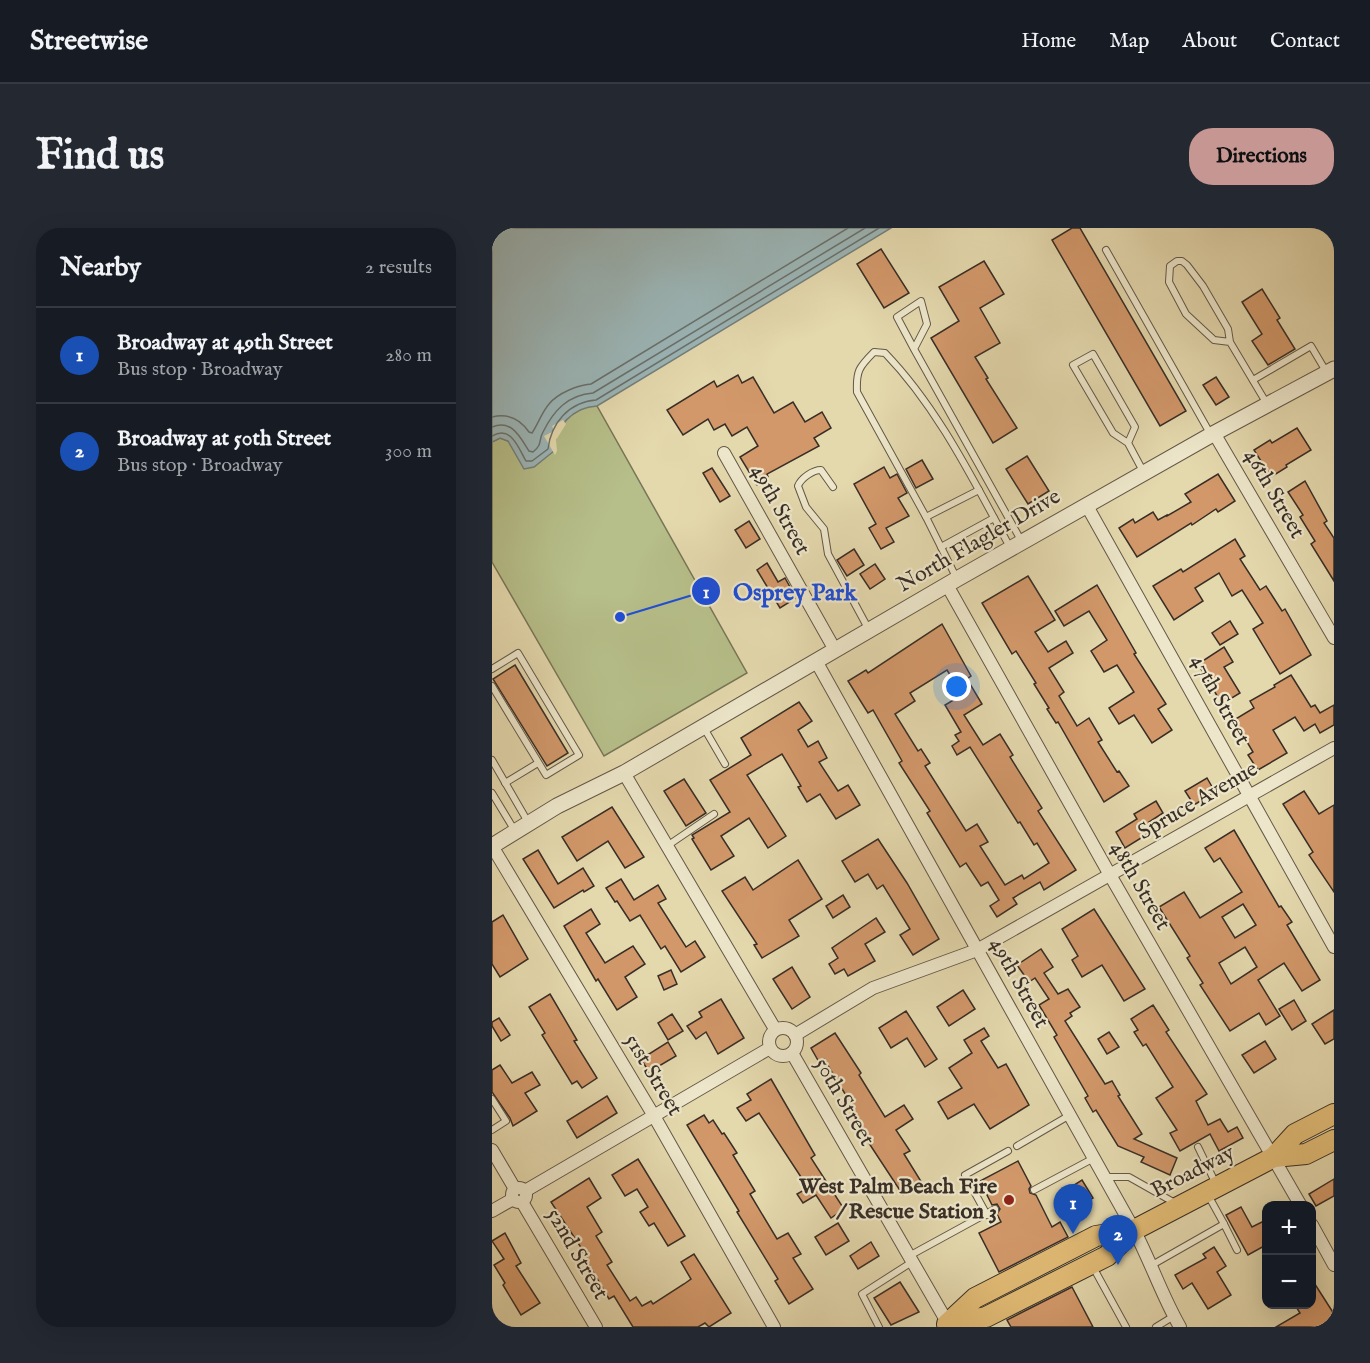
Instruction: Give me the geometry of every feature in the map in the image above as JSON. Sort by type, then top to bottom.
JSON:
[{"type":"main road","name":"Broadway","points":[[947,1326],[988,1322],[1107,1256],[1134,1230],[1274,1157],[1294,1134],[1334,1114]]},
{"type":"main road","name":"Broadway","points":[[1274,1157],[1306,1154],[1334,1140]]},
{"type":"main road","name":"Broadway","points":[[947,1326],[975,1298],[1096,1236],[1134,1230]]},
{"type":"street","name":"North Flagler Drive","points":[[492,846],[557,806],[624,773],[1144,473],[1330,371]]},
{"type":"street","name":"46th Street","points":[[1213,434],[1334,638]]},
{"type":"street","name":"49th Street","points":[[724,453],[836,650]]},
{"type":"street","name":"47th Street","points":[[1087,506],[1334,947]]},
{"type":"street","name":"48th Street","points":[[952,582],[1110,876],[1298,1201]]},
{"type":"street","name":"49th Street","points":[[816,661],[1134,1230],[1177,1322]]},
{"type":"street","name":"Spruce Avenue","points":[[795,1035],[873,988],[977,950],[1334,748]]},
{"type":"street","points":[[624,773],[775,1029]]},
{"type":"street","name":"51st Street","points":[[492,846],[654,1116],[774,1327]]},
{"type":"street","points":[[770,1048],[780,1056],[792,1053],[797,1044],[795,1035],[788,1029],[775,1029]]},
{"type":"street","points":[[770,1048],[770,1036],[775,1029]]},
{"type":"street","points":[[492,1211],[770,1048]]},
{"type":"street","name":"50th Street","points":[[792,1053],[947,1326]]},
{"type":"street","name":"52nd Street","points":[[492,1150],[596,1327]]},
{"type":"street","points":[[1316,1234],[1334,1265]]},
{"type":"lane","points":[[1106,250],[1213,434]]},
{"type":"lane","points":[[1230,342],[1214,340],[1186,314],[1169,282],[1170,266],[1177,261],[1182,261],[1203,286],[1228,329],[1230,342],[1268,405]]},
{"type":"lane","points":[[914,349],[927,324],[921,301],[897,317],[1017,546]]},
{"type":"lane","points":[[1253,380],[1311,346],[1330,371]]},
{"type":"lane","points":[[952,582],[941,547],[926,517],[857,392],[856,374],[874,352],[885,353],[896,364],[945,431],[994,518],[1017,546]]},
{"type":"lane","points":[[1128,443],[1135,427],[1092,354],[1073,365],[1113,433],[1128,443],[1144,473]]},
{"type":"lane","points":[[833,488],[821,470],[802,479],[798,486],[806,507],[824,529],[828,554],[870,630]]},
{"type":"lane","points":[[926,517],[979,490]]},
{"type":"lane","points":[[941,547],[994,518]]},
{"type":"lane","points":[[492,669],[518,652],[579,755],[546,775],[492,686]]},
{"type":"lane","points":[[704,727],[725,764]]},
{"type":"lane","points":[[492,760],[505,783],[521,827]]},
{"type":"lane","points":[[505,783],[538,763]]},
{"type":"lane","points":[[492,793],[521,827]]},
{"type":"lane","points":[[667,846],[714,814]]},
{"type":"lane","points":[[492,1099],[506,1121],[492,1130]]},
{"type":"lane","points":[[1017,1146],[1070,1115]]},
{"type":"lane","points":[[1198,1147],[1224,1224],[1237,1250]]},
{"type":"lane","points":[[987,1215],[964,1175],[1008,1151]]},
{"type":"lane","points":[[1034,1190],[1094,1158]]},
{"type":"lane","points":[[1105,1178],[1129,1177],[1180,1206]]},
{"type":"lane","points":[[879,1327],[862,1294],[911,1260],[995,1209]]},
{"type":"lane","points":[[1152,1265],[1224,1224]]},
{"type":"lane","points":[[1092,1263],[1126,1327]]},
{"type":"lane","points":[[1156,1327],[1177,1322]]},
{"type":"green space","points":[[587,406],[597,406],[747,673],[604,756],[492,562],[492,442],[500,438],[508,441],[544,436],[566,418]]},
{"type":"water","points":[[492,228],[891,228],[597,406],[588,407],[573,414],[561,426],[554,451],[534,467],[524,469],[508,441],[500,438],[492,442]]},
{"type":"pier","points":[[563,420],[566,424],[556,440],[555,455],[544,436],[554,431],[552,426]]},
{"type":"building","points":[[1072,228],[1080,228],[1186,411],[1160,426],[1052,240]]},
{"type":"building","points":[[881,249],[909,293],[884,308],[857,264]]},
{"type":"building","points":[[984,261],[1004,294],[980,308],[1000,343],[975,357],[1017,428],[993,443],[931,338],[959,321],[939,287]]},
{"type":"building","points":[[1262,289],[1295,349],[1268,365],[1252,341],[1262,334],[1242,302]]},
{"type":"building","points":[[738,375],[742,383],[753,377],[774,413],[793,402],[805,422],[822,412],[831,428],[814,438],[819,446],[767,474],[768,477],[757,485],[740,457],[758,446],[747,427],[732,436],[725,424],[714,430],[708,419],[683,435],[667,410],[714,381],[717,387]]},
{"type":"building","points":[[1216,377],[1229,397],[1216,405],[1203,385]]},
{"type":"building","points":[[1297,428],[1311,450],[1271,477],[1254,450],[1270,440],[1272,443]]},
{"type":"building","points":[[1027,456],[1049,491],[1028,504],[1006,469]]},
{"type":"building","points":[[922,460],[933,479],[916,488],[906,469]]},
{"type":"building","points":[[884,467],[890,478],[897,474],[907,493],[898,498],[909,516],[886,528],[894,542],[881,549],[869,528],[876,524],[854,484]]},
{"type":"building","points":[[712,468],[730,496],[720,502],[703,473]]},
{"type":"building","points":[[1218,474],[1235,501],[1218,512],[1216,509],[1192,525],[1191,523],[1137,557],[1119,528],[1133,519],[1135,523],[1153,512],[1158,520],[1167,516],[1191,502],[1185,494]]},
{"type":"building","points":[[1305,481],[1327,521],[1324,523],[1334,538],[1334,581],[1311,544],[1315,541],[1300,517],[1303,515],[1288,492]]},
{"type":"building","points":[[749,521],[760,539],[746,548],[735,530]]},
{"type":"building","points":[[1235,539],[1245,556],[1240,559],[1260,590],[1266,586],[1282,611],[1285,609],[1311,655],[1280,674],[1253,629],[1263,623],[1242,590],[1232,596],[1219,573],[1195,588],[1203,601],[1174,620],[1153,586],[1181,569],[1183,572]]},
{"type":"building","points":[[854,549],[864,565],[847,576],[837,560]]},
{"type":"building","points":[[767,563],[778,582],[785,578],[796,598],[780,608],[757,570]]},
{"type":"building","points":[[875,564],[885,579],[870,589],[860,574]]},
{"type":"building","points":[[1028,576],[1055,620],[1035,632],[1048,652],[1066,641],[1073,653],[1049,668],[1064,692],[1059,696],[1077,726],[1089,718],[1102,740],[1098,742],[1129,786],[1104,802],[1058,722],[1056,723],[1047,709],[1049,708],[1034,684],[1036,683],[1016,651],[1012,654],[982,603]]},
{"type":"building","points":[[1097,585],[1136,653],[1134,654],[1166,704],[1158,709],[1172,730],[1152,743],[1134,715],[1119,724],[1109,708],[1134,692],[1117,665],[1104,672],[1091,651],[1107,640],[1089,611],[1064,626],[1055,611]]},
{"type":"building","points":[[1230,621],[1238,634],[1220,645],[1212,633]]},
{"type":"building","points":[[942,624],[971,676],[967,679],[982,704],[964,715],[983,745],[1000,734],[1013,755],[1010,757],[1042,808],[1038,811],[1076,870],[1044,890],[1040,882],[1013,898],[1017,904],[997,917],[990,906],[999,900],[988,882],[981,886],[966,863],[960,867],[927,813],[930,811],[899,763],[902,761],[873,710],[868,713],[848,681],[866,670],[868,673]],"holes":[[[947,670],[962,695],[945,705],[961,732],[955,735],[959,741],[952,746],[957,755],[970,747],[1018,823],[1020,822],[1034,845],[1037,843],[1049,863],[1024,879],[1022,875],[1005,885],[980,846],[988,842],[977,824],[966,831],[925,766],[930,763],[921,749],[918,751],[895,714],[915,701],[910,693]]]},
{"type":"building","points":[[1224,647],[1233,662],[1224,667],[1240,693],[1222,704],[1198,664]]},
{"type":"building","points":[[515,665],[568,753],[547,766],[493,679]]},
{"type":"building","points":[[1291,675],[1311,707],[1315,705],[1320,713],[1334,705],[1334,725],[1320,733],[1315,724],[1304,731],[1295,717],[1273,730],[1287,753],[1258,770],[1248,755],[1253,752],[1234,720],[1254,708],[1250,701]]},
{"type":"building","points":[[799,702],[812,721],[798,730],[808,747],[818,741],[827,758],[819,762],[838,791],[848,785],[860,805],[836,819],[820,794],[807,802],[798,787],[801,786],[782,754],[747,775],[786,836],[768,848],[749,818],[721,836],[734,856],[711,870],[692,839],[694,838],[692,835],[730,812],[710,780],[751,755],[741,738]]},
{"type":"building","points":[[1207,778],[1215,792],[1194,805],[1185,791]]},
{"type":"building","points":[[684,779],[706,813],[686,826],[664,791]]},
{"type":"building","points":[[1304,791],[1319,814],[1334,805],[1334,892],[1309,855],[1313,852],[1283,804]]},
{"type":"building","points":[[1156,801],[1163,813],[1149,822],[1154,830],[1125,848],[1116,832],[1137,819],[1134,814]]},
{"type":"building","points":[[612,807],[644,857],[625,868],[608,841],[577,861],[562,837]]},
{"type":"building","points":[[1234,830],[1279,907],[1281,906],[1292,922],[1287,925],[1320,980],[1302,991],[1284,963],[1258,980],[1280,1016],[1266,1025],[1259,1013],[1230,1031],[1200,985],[1203,983],[1187,958],[1190,956],[1159,907],[1184,892],[1200,918],[1242,892],[1220,858],[1214,862],[1205,848]],"holes":[[[1243,904],[1256,925],[1235,938],[1222,917]],[[1245,947],[1257,967],[1231,984],[1219,963]]]},
{"type":"building","points":[[878,839],[907,883],[939,939],[913,955],[900,935],[910,929],[883,885],[877,889],[868,874],[855,882],[842,861]]},
{"type":"building","points":[[538,850],[558,884],[583,868],[594,886],[554,908],[523,859]]},
{"type":"building","points":[[798,860],[822,899],[789,920],[799,936],[762,958],[754,945],[757,944],[722,891],[745,877],[753,890]]},
{"type":"building","points":[[621,879],[634,900],[658,885],[666,899],[658,903],[686,947],[695,941],[705,957],[681,972],[665,946],[661,949],[640,915],[630,921],[617,901],[615,902],[606,888]]},
{"type":"building","points":[[843,895],[850,907],[833,918],[826,906]]},
{"type":"building","points":[[591,909],[600,924],[586,933],[605,963],[633,946],[645,964],[625,977],[637,997],[617,1010],[598,979],[596,981],[564,926]]},
{"type":"building","points":[[1094,909],[1145,989],[1124,1001],[1102,965],[1082,977],[1072,960],[1078,956],[1062,929]]},
{"type":"building","points":[[503,915],[528,959],[500,977],[492,964],[492,922]]},
{"type":"building","points":[[876,918],[885,932],[865,944],[875,961],[848,976],[844,969],[835,974],[829,964],[838,958],[832,948]]},
{"type":"building","points":[[1041,949],[1053,967],[1044,973],[1058,994],[1068,989],[1080,1007],[1070,1013],[1072,1016],[1065,1021],[1105,1084],[1112,1081],[1120,1095],[1118,1096],[1142,1134],[1134,1139],[1177,1158],[1170,1175],[1141,1162],[1144,1157],[1118,1146],[1096,1110],[1093,1112],[1085,1098],[1088,1096],[1054,1037],[1057,1035],[1039,1005],[1049,999],[1035,978],[1029,982],[1017,965]]},
{"type":"building","points":[[792,967],[810,997],[792,1009],[773,979]]},
{"type":"building","points":[[671,970],[677,984],[664,990],[658,976]]},
{"type":"building","points":[[963,990],[975,1009],[949,1026],[937,1007]]},
{"type":"building","points":[[550,994],[577,1040],[574,1041],[597,1078],[582,1088],[577,1081],[572,1084],[542,1035],[545,1033],[529,1007]]},
{"type":"building","points":[[721,999],[744,1038],[718,1054],[706,1032],[696,1039],[687,1026],[702,1017],[699,1012]]},
{"type":"building","points":[[1294,1000],[1306,1021],[1292,1030],[1279,1009]]},
{"type":"building","points":[[1153,1005],[1169,1030],[1166,1032],[1207,1094],[1196,1101],[1208,1125],[1220,1119],[1228,1132],[1237,1127],[1243,1138],[1219,1151],[1210,1134],[1180,1151],[1170,1133],[1177,1130],[1156,1098],[1173,1087],[1146,1044],[1143,1046],[1134,1032],[1138,1030],[1131,1019]]},
{"type":"building","points":[[1334,1010],[1334,1039],[1325,1044],[1312,1024]]},
{"type":"building","points":[[906,1011],[937,1059],[925,1067],[907,1038],[891,1048],[879,1028]]},
{"type":"building","points":[[672,1014],[683,1031],[668,1040],[658,1023]]},
{"type":"building","points":[[499,1018],[510,1035],[501,1041],[492,1026],[492,1022]]},
{"type":"building","points":[[984,1028],[989,1036],[981,1041],[998,1068],[1006,1064],[1029,1105],[990,1129],[974,1104],[948,1119],[938,1102],[962,1088],[949,1068],[972,1053],[964,1040]]},
{"type":"building","points":[[1109,1032],[1119,1047],[1107,1054],[1098,1039]]},
{"type":"building","points":[[835,1033],[861,1073],[859,1075],[885,1117],[904,1105],[913,1119],[896,1130],[910,1151],[904,1154],[922,1183],[903,1195],[857,1125],[859,1124],[843,1099],[847,1097],[824,1059],[819,1062],[811,1048]]},
{"type":"building","points":[[1265,1041],[1276,1059],[1254,1073],[1242,1055]]},
{"type":"building","points":[[668,1042],[676,1056],[649,1072],[641,1059]]},
{"type":"building","points":[[500,1065],[512,1083],[532,1072],[540,1085],[525,1093],[537,1111],[513,1126],[492,1092],[492,1070]]},
{"type":"building","points":[[771,1079],[815,1155],[811,1158],[844,1209],[831,1218],[816,1195],[803,1203],[797,1194],[806,1189],[799,1178],[801,1177],[759,1113],[746,1121],[737,1108],[751,1100],[747,1094]]},
{"type":"building","points":[[607,1096],[617,1113],[577,1138],[567,1121]]},
{"type":"building","points":[[704,1115],[709,1123],[713,1120],[737,1153],[733,1155],[755,1191],[750,1194],[777,1239],[788,1233],[801,1254],[793,1258],[813,1289],[789,1304],[775,1281],[778,1279],[687,1125]]},
{"type":"building","points":[[638,1159],[685,1236],[668,1246],[654,1223],[649,1226],[640,1212],[648,1207],[637,1189],[625,1196],[612,1175]]},
{"type":"building","points":[[1018,1161],[1031,1186],[1030,1193],[1036,1195],[1052,1227],[1060,1222],[1068,1237],[999,1272],[979,1233],[1001,1222],[997,1214],[1000,1209],[997,1204],[992,1205],[980,1181]]},
{"type":"building","points":[[589,1178],[601,1198],[587,1207],[602,1232],[596,1236],[612,1262],[607,1265],[630,1301],[636,1297],[642,1306],[651,1301],[653,1304],[691,1279],[681,1262],[694,1254],[731,1313],[709,1327],[705,1323],[698,1327],[633,1327],[614,1296],[609,1299],[582,1253],[584,1252],[551,1202]]},
{"type":"building","points":[[1334,1179],[1334,1196],[1316,1206],[1316,1201],[1313,1201],[1309,1194]]},
{"type":"building","points":[[1082,1180],[1093,1198],[1071,1212],[1060,1194]]},
{"type":"building","points":[[1241,1207],[1252,1227],[1262,1222],[1262,1247],[1248,1255],[1226,1215]]},
{"type":"building","points":[[838,1223],[849,1241],[826,1255],[815,1237]]},
{"type":"building","points":[[505,1233],[521,1263],[516,1266],[540,1303],[521,1315],[494,1265],[504,1259],[492,1241]]},
{"type":"building","points":[[871,1242],[879,1256],[858,1269],[850,1256]]},
{"type":"building","points":[[1214,1247],[1226,1266],[1217,1272],[1231,1295],[1208,1309],[1192,1283],[1183,1289],[1175,1275],[1206,1258],[1203,1254]]},
{"type":"building","points":[[900,1282],[919,1312],[891,1325],[874,1298]]},
{"type":"building","points":[[1316,1286],[1334,1314],[1334,1320],[1323,1327],[1276,1327],[1300,1313],[1298,1309],[1316,1309]]},
{"type":"building","points":[[1072,1287],[1093,1327],[1011,1327],[1007,1320]]},
{"type":"place","name":"Osprey Park","points":[[620,617]]},
{"type":"place","name":"West Palm Beach Fire / Rescue Station 3","points":[[1009,1200]]},
{"type":"place","name":"Broadway at 49th Street","points":[[1073,1234]]},
{"type":"place","name":"Broadway at 50th Street","points":[[1118,1265]]}]
